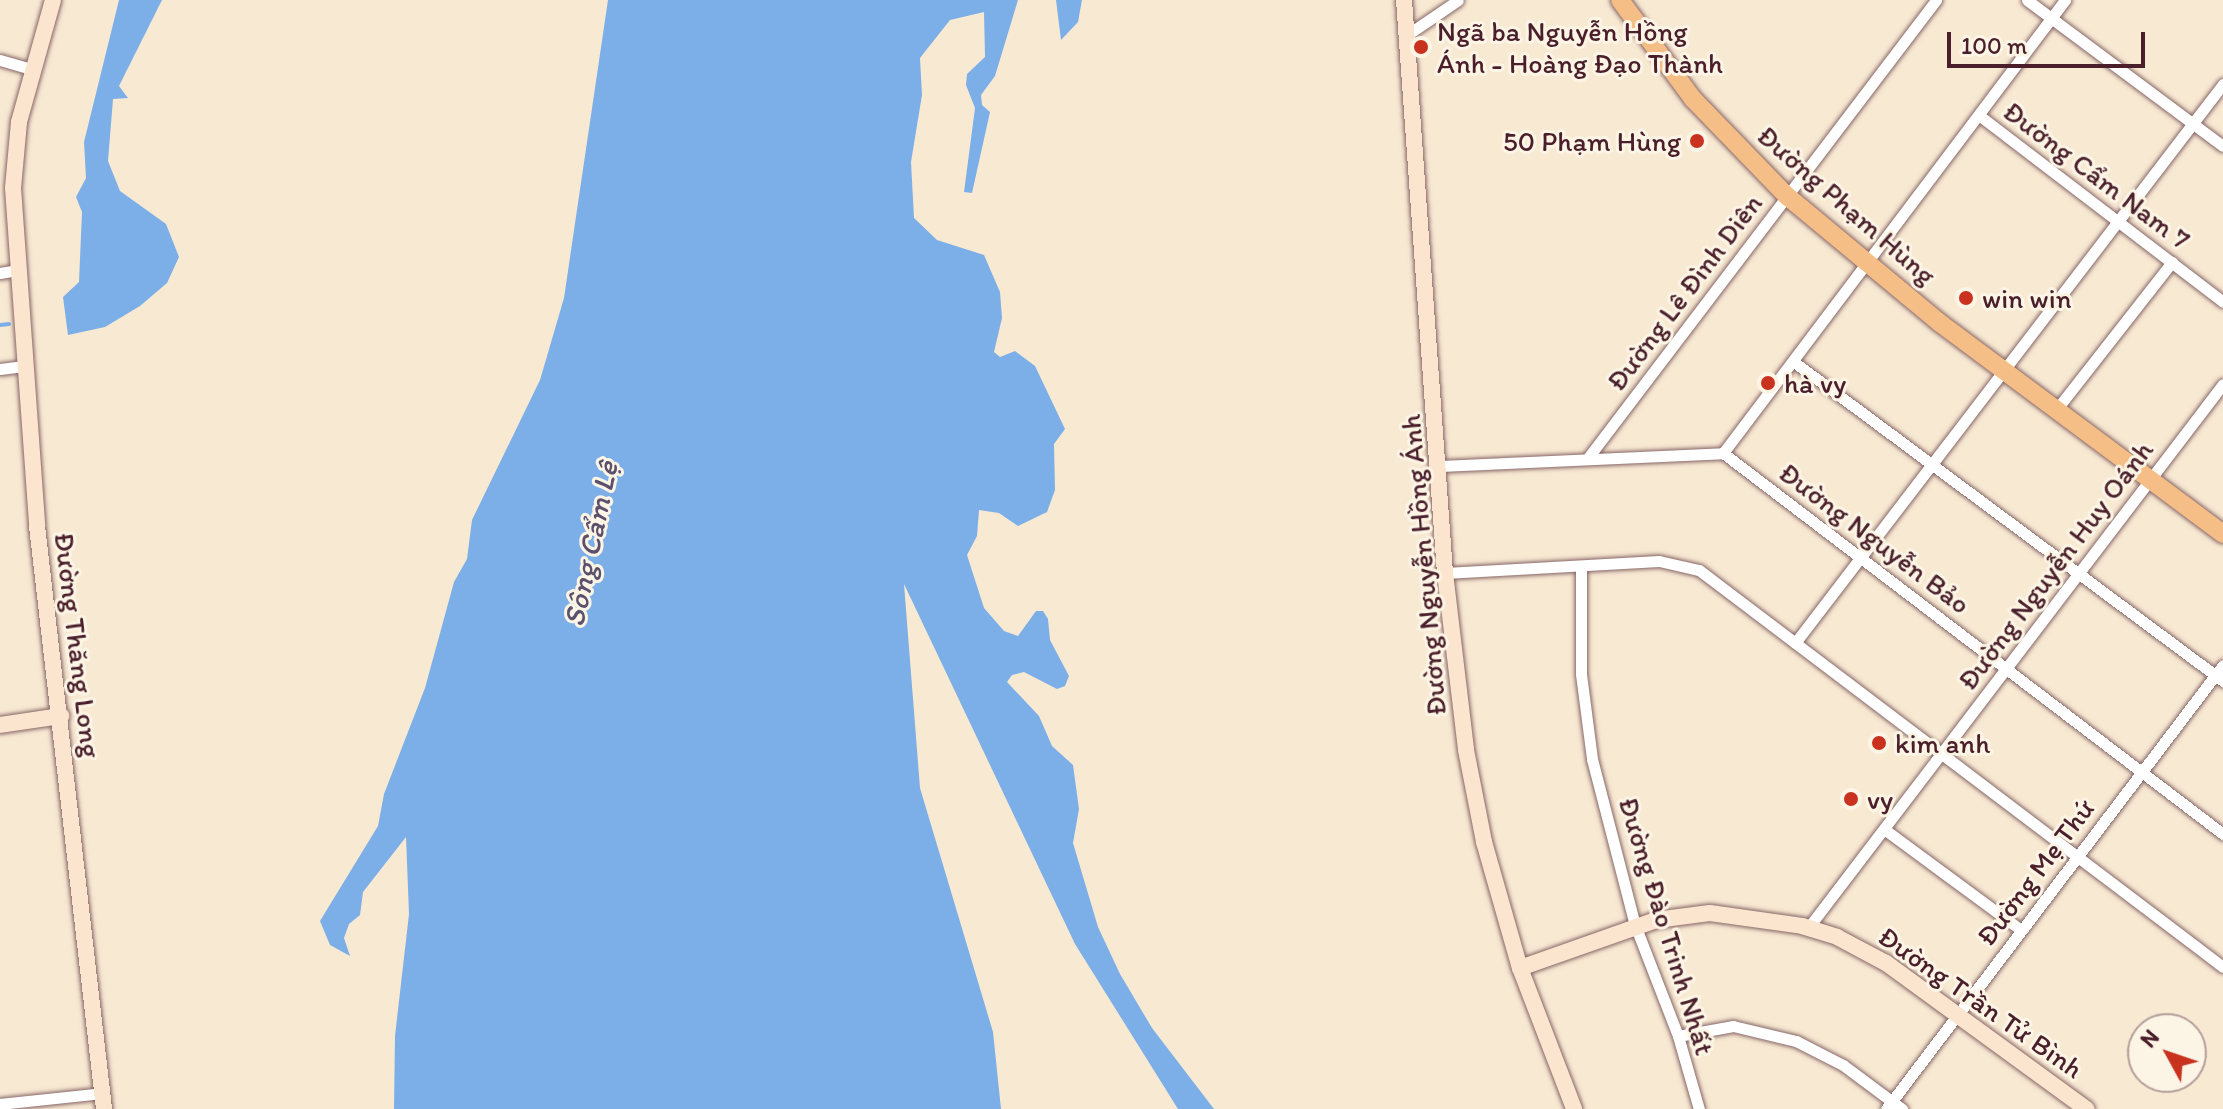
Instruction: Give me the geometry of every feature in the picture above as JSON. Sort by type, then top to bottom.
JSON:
[{"type":"main road","name":"Đường Phạm Hùng","points":[[1620,0],[1693,99],[1787,196],[2004,371],[2223,534]]},
{"type":"street","name":"Đường Thăng Long","points":[[53,0],[32,69],[14,155],[17,270],[37,526],[104,1101]]},
{"type":"street","name":"Đường Nguyễn Hồng Ánh","points":[[1404,0],[1404,38],[1440,466],[1445,573],[1466,750],[1484,842],[1520,968],[1574,1109]]},
{"type":"street","points":[[1404,38],[1458,0]]},
{"type":"street","name":"Đường Lê Đình Diên","points":[[1587,459],[1936,0]]},
{"type":"street","points":[[2027,0],[2223,146]]},
{"type":"street","points":[[1440,466],[1723,453],[1869,265],[2065,0]]},
{"type":"street","points":[[0,60],[32,69]]},
{"type":"street","points":[[1795,643],[2223,84]]},
{"type":"street","name":"Đường Cẩm Nam 7","points":[[1980,116],[2223,302]]},
{"type":"street","points":[[2056,410],[2172,262]]},
{"type":"street","points":[[0,273],[17,270]]},
{"type":"street","points":[[1794,362],[2078,574],[2220,674]]},
{"type":"street","points":[[0,369],[24,366]]},
{"type":"street","name":"Đường Nguyễn Huy Oánh","points":[[1808,928],[2223,384]]},
{"type":"street","name":"Đường Nguyễn Bảo","points":[[1723,453],[2223,834]]},
{"type":"street","points":[[1445,573],[1659,561],[1687,565],[2223,967]]},
{"type":"street","name":"Đường Đào Trinh Nhất","points":[[1581,566],[1583,700],[1592,759],[1635,925],[1678,1036],[1699,1109]]},
{"type":"street","name":"Đường Mẹ Thứ","points":[[1889,1105],[2142,770],[2220,674]]},
{"type":"street","points":[[0,725],[61,716]]},
{"type":"street","points":[[1884,829],[2021,930]]},
{"type":"street","name":"Đường Trần Tử Bình","points":[[1520,968],[1635,925],[1710,913],[1808,928],[1837,937],[1886,963],[2086,1109]]},
{"type":"street","points":[[1678,1036],[1733,1026],[1796,1041],[1843,1065],[1889,1105],[1902,1109]]},
{"type":"street","points":[[0,1104],[104,1101]]},
{"type":"water","points":[[119,0],[162,0],[119,86],[128,98],[113,99],[108,161],[120,191],[166,224],[179,257],[167,283],[140,306],[105,327],[68,335],[63,297],[79,282],[82,212],[76,197],[86,178],[84,142]]},
{"type":"water","name":"Sông Cẩm Lệ","points":[[608,0],[1018,0],[995,76],[981,95],[982,105],[990,112],[972,193],[964,192],[975,108],[966,85],[967,74],[985,57],[984,12],[950,20],[920,58],[922,95],[911,162],[914,218],[937,240],[984,255],[1000,292],[1002,318],[994,352],[1000,357],[1015,351],[1035,366],[1065,429],[1054,444],[1055,490],[1047,512],[1018,526],[999,513],[979,510],[977,536],[967,555],[984,608],[1004,631],[1018,636],[1036,611],[1043,611],[1048,619],[1050,640],[1069,676],[1065,686],[1057,689],[1024,672],[1012,675],[1007,682],[1039,716],[1052,746],[1073,765],[1079,809],[1073,843],[1098,927],[1120,974],[1152,1028],[1214,1109],[1178,1109],[1075,944],[904,584],[920,788],[993,1032],[1001,1109],[394,1109],[395,1036],[409,914],[406,837],[363,892],[360,915],[349,924],[344,938],[350,956],[330,945],[320,921],[378,826],[384,794],[425,688],[454,582],[467,559],[472,520],[540,380],[564,298]]},
{"type":"water","points":[[1056,0],[1082,0],[1078,22],[1061,40]]},
{"type":"waterway","points":[[0,325],[9,324]]},
{"type":"place","name":"Ngã ba Nguyễn Hồng Ánh - Hoàng Đạo Thành","points":[[1421,47]]},
{"type":"place","name":"50 Phạm Hùng","points":[[1697,141]]},
{"type":"place","name":"win win","points":[[1966,298]]},
{"type":"place","name":"hà vy","points":[[1768,383]]},
{"type":"place","name":"kim anh","points":[[1879,743]]},
{"type":"place","name":"vy","points":[[1851,799]]}]
